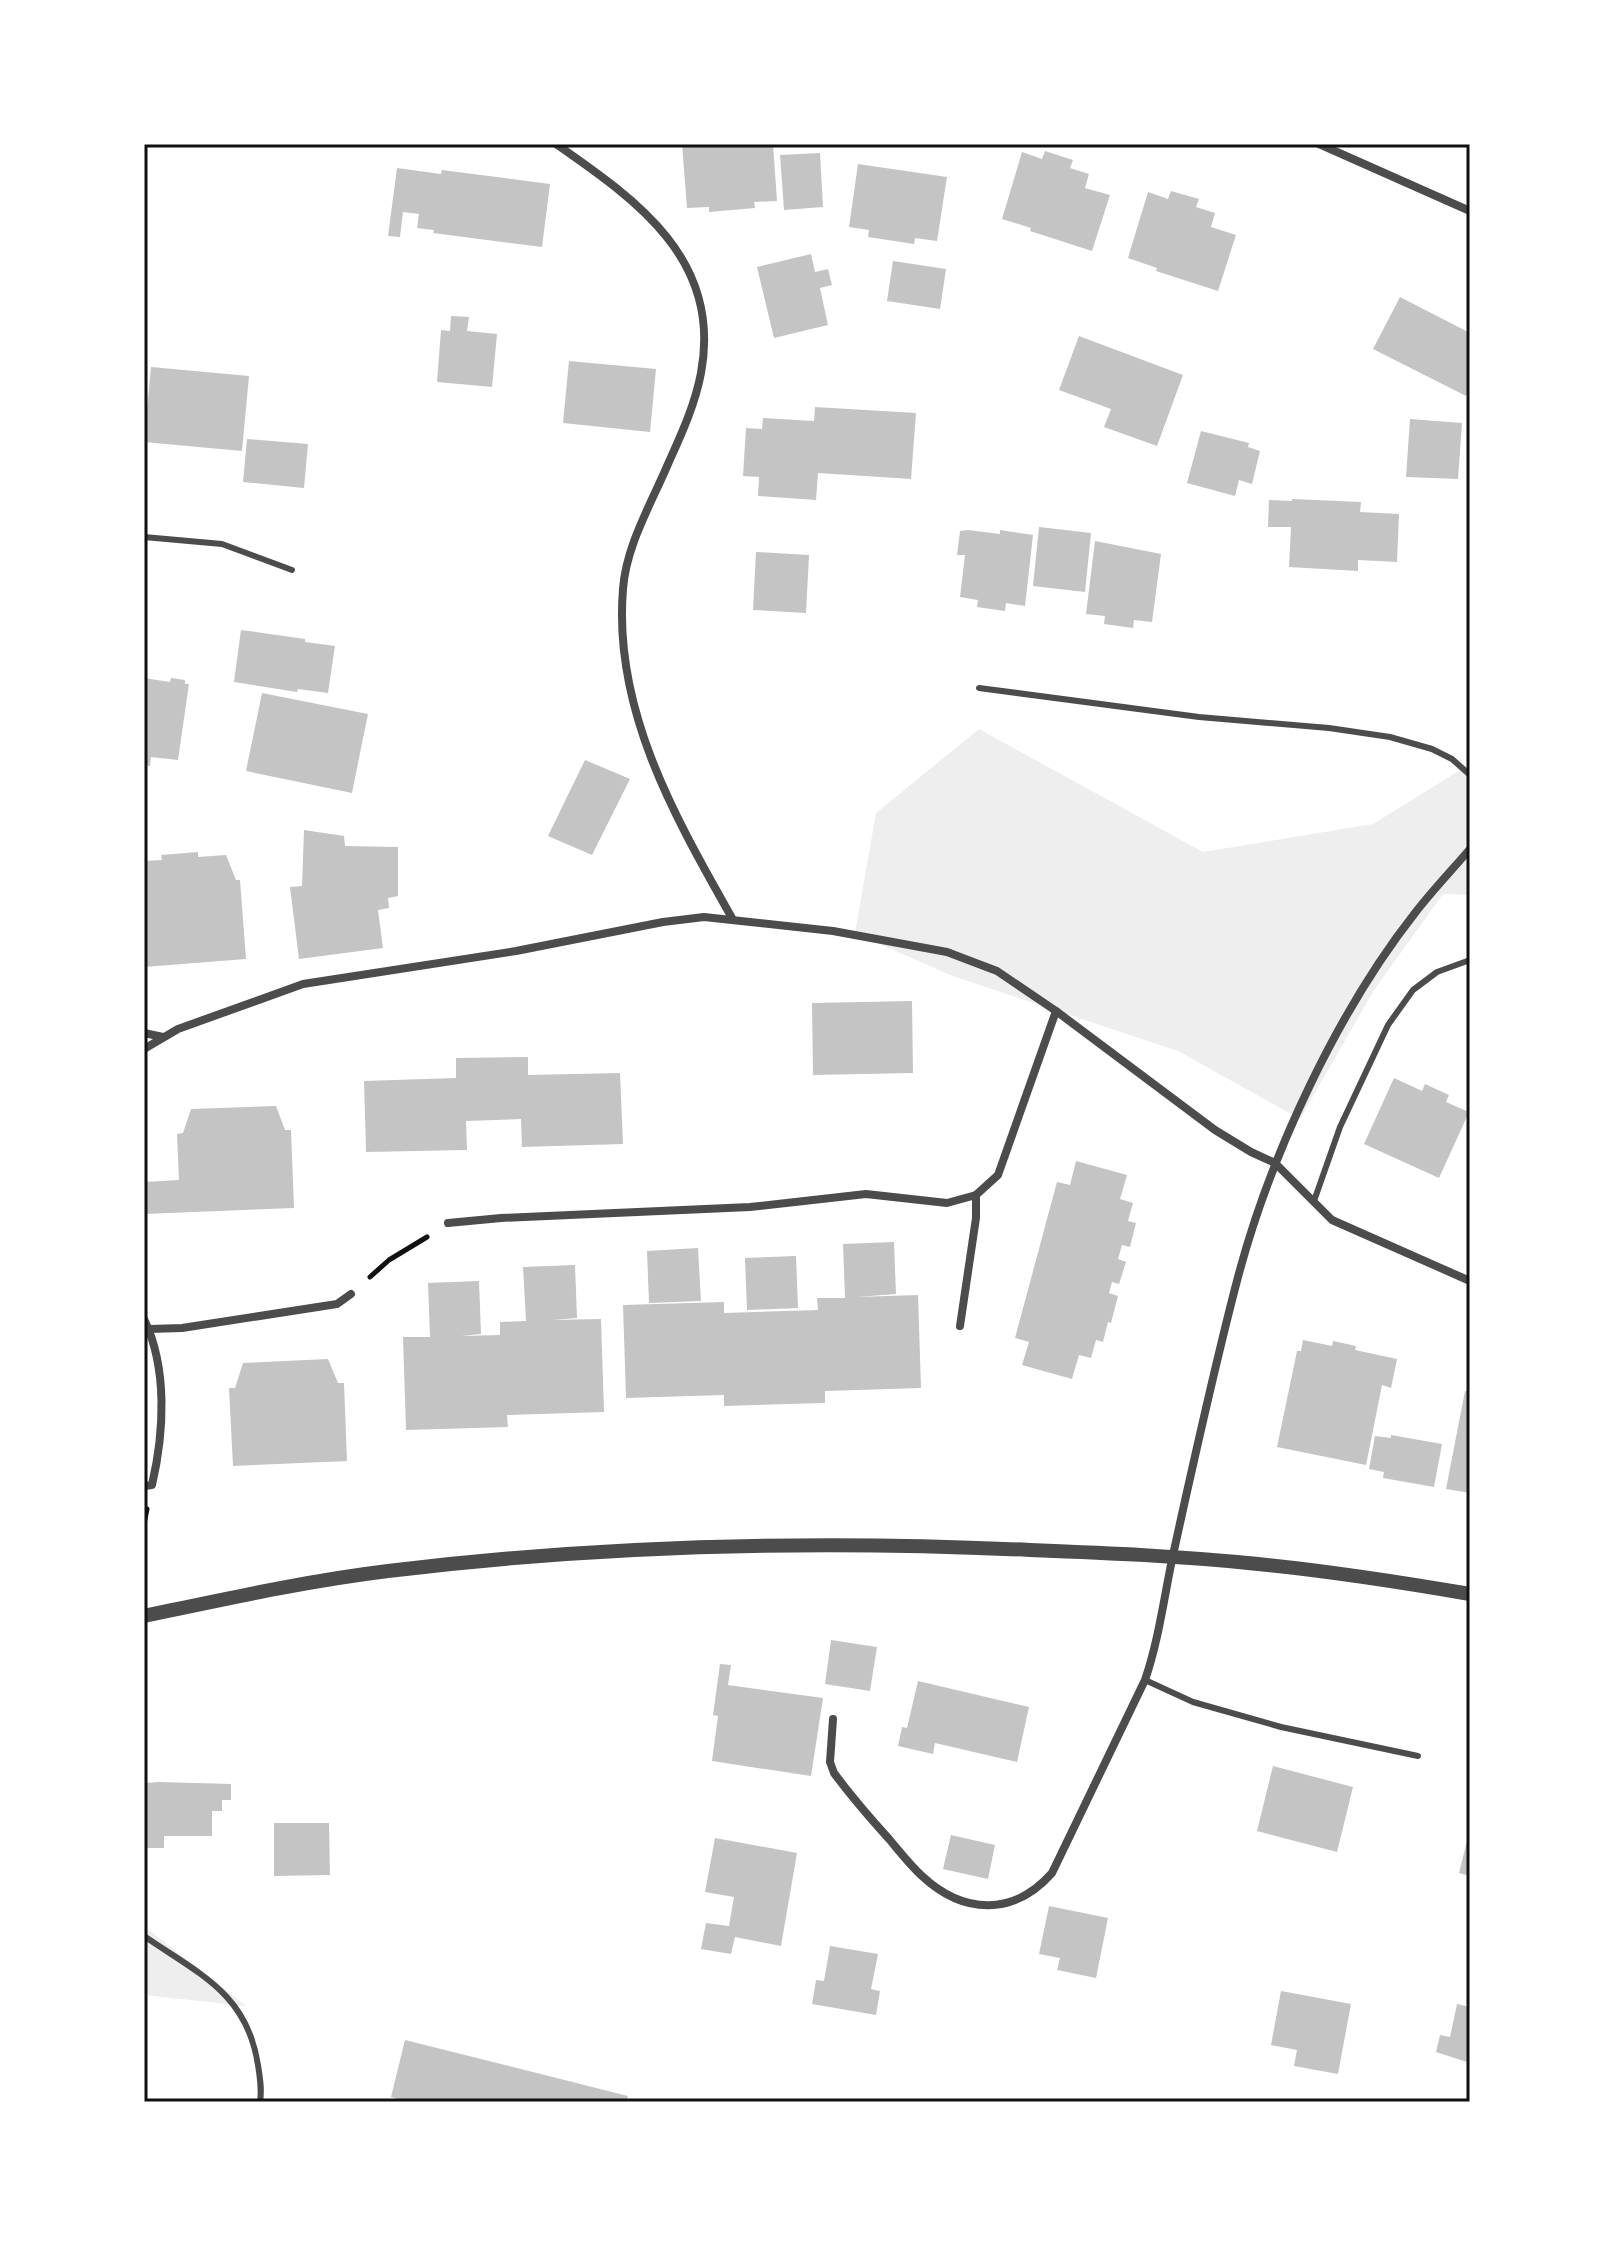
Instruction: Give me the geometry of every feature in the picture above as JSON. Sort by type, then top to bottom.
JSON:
[{"type":"street","points":[[556,144],[617,186],[674,244],[693,275],[701,305],[704,321],[701,373],[688,420],[634,541],[623,586],[622,617],[628,679],[642,737],[672,810],[732,918]]},
{"type":"street","points":[[1319,144],[1470,211]]},
{"type":"street","points":[[833,1719],[830,1762],[834,1773],[923,1878],[953,1897],[975,1906],[992,1907],[1027,1895],[1052,1873],[1145,1680],[1158,1639],[1173,1556],[1238,1276],[1275,1163],[1314,1078],[1358,998],[1413,915],[1470,849]]},
{"type":"street","points":[[144,1049],[178,1029],[303,984],[516,951],[663,922],[704,917],[732,918],[833,931],[947,952],[997,971],[1056,1011],[1215,1130],[1275,1163],[1332,1220],[1470,1281]]},
{"type":"street","points":[[448,1223],[750,1207],[866,1194],[947,1203],[976,1195],[998,1175],[1015,1135],[1056,1011]]},
{"type":"street","points":[[144,1033],[164,1037]]},
{"type":"street","points":[[960,1326],[976,1218],[976,1195]]},
{"type":"street","points":[[149,1329],[182,1328],[337,1304],[351,1294]]},
{"type":"street","points":[[144,1319],[157,1358],[161,1390],[159,1456],[152,1485],[144,1486]]},
{"type":"street","points":[[144,1616],[307,1583],[388,1571],[545,1555],[784,1544],[933,1545],[1173,1556],[1275,1566],[1470,1594]]},
{"type":"lane","points":[[144,537],[222,544],[292,570]]},
{"type":"lane","points":[[979,688],[1199,717],[1329,728],[1390,737],[1432,749],[1452,759],[1470,775]]},
{"type":"lane","points":[[1314,1201],[1340,1127],[1388,1025],[1413,990],[1437,972],[1470,960]]},
{"type":"lane","points":[[1145,1680],[1193,1702],[1281,1727],[1418,1756]]},
{"type":"lane","points":[[144,1936],[219,1988],[239,2009],[255,2050],[262,2092],[260,2102]]},
{"type":"path","points":[[351,1294],[389,1260],[448,1223]]},
{"type":"shaded area","points":[[979,729],[1203,852],[1373,824],[1470,764],[1470,895],[1443,894],[1374,990],[1300,1119],[1178,1051],[950,975],[855,933],[876,813]]},
{"type":"shaded area","points":[[144,1926],[246,2006],[144,1995]]},
{"type":"building","points":[[682,144],[773,144],[777,201],[754,202],[755,208],[709,212],[709,207],[687,208]]},
{"type":"building","points":[[1045,151],[1073,160],[1070,168],[1089,174],[1085,188],[1110,195],[1092,251],[1002,219],[1022,152],[1042,159]]},
{"type":"building","points":[[820,153],[823,207],[784,210],[780,155]]},
{"type":"building","points":[[858,164],[947,177],[937,241],[915,238],[914,244],[868,237],[869,230],[849,227]]},
{"type":"building","points":[[397,168],[441,174],[442,170],[550,184],[542,247],[433,233],[434,230],[417,228],[419,214],[403,212],[400,237],[388,236]]},
{"type":"building","points":[[1171,191],[1199,199],[1196,207],[1215,213],[1211,227],[1236,235],[1218,291],[1156,271],[1157,268],[1128,258],[1148,192],[1168,199]]},
{"type":"building","points":[[811,254],[815,272],[828,269],[832,285],[820,288],[828,325],[774,338],[757,267]]},
{"type":"building","points":[[893,261],[946,269],[940,309],[887,301]]},
{"type":"building","points":[[1400,297],[1470,333],[1470,388],[1466,396],[1373,349]]},
{"type":"building","points":[[451,316],[469,317],[467,331],[497,334],[492,387],[437,382],[441,330],[450,331]]},
{"type":"building","points":[[1079,336],[1183,375],[1157,446],[1104,427],[1111,409],[1059,390]]},
{"type":"building","points":[[569,361],[656,369],[650,432],[563,423]]},
{"type":"building","points":[[151,367],[249,376],[242,451],[144,442]]},
{"type":"building","points":[[815,407],[916,413],[911,479],[818,473],[816,500],[758,496],[759,477],[743,476],[746,428],[762,429],[763,418],[814,421]]},
{"type":"building","points":[[1410,419],[1462,423],[1458,479],[1406,477]]},
{"type":"building","points":[[1201,431],[1249,443],[1248,447],[1260,451],[1252,484],[1239,480],[1235,496],[1187,483]]},
{"type":"building","points":[[247,439],[308,444],[304,488],[243,482]]},
{"type":"building","points":[[1269,500],[1361,502],[1360,512],[1399,514],[1397,562],[1358,560],[1358,571],[1289,567],[1291,527],[1268,527]]},
{"type":"building","points":[[1039,527],[1091,533],[1085,592],[1033,586]]},
{"type":"building","points":[[1000,530],[1033,535],[1025,606],[1006,603],[1005,611],[977,607],[978,600],[960,597],[965,555],[957,555],[960,531],[1000,534]]},
{"type":"building","points":[[1095,541],[1161,554],[1152,622],[1134,620],[1133,628],[1104,624],[1105,616],[1086,614]]},
{"type":"building","points":[[756,552],[809,555],[806,613],[753,610]]},
{"type":"building","points":[[241,630],[335,646],[328,693],[298,689],[297,692],[234,682]]},
{"type":"building","points":[[144,678],[170,682],[171,678],[185,680],[185,684],[189,684],[178,760],[151,757],[150,766],[144,765]]},
{"type":"building","points":[[262,693],[368,714],[352,793],[246,771]]},
{"type":"building","points":[[585,760],[630,779],[592,855],[548,836]]},
{"type":"building","points":[[304,830],[344,836],[345,846],[398,847],[398,896],[388,898],[389,908],[378,910],[383,948],[299,959],[290,887],[302,886]]},
{"type":"building","points":[[198,852],[198,857],[226,855],[236,880],[240,880],[246,959],[144,967],[144,861],[162,860],[161,855]]},
{"type":"building","points":[[912,1001],[913,1073],[813,1075],[812,1003]]},
{"type":"building","points":[[528,1057],[528,1075],[620,1073],[623,1144],[522,1147],[521,1119],[466,1121],[467,1150],[366,1152],[364,1081],[456,1078],[456,1058]]},
{"type":"building","points":[[1394,1078],[1422,1091],[1425,1084],[1449,1095],[1446,1102],[1469,1112],[1439,1178],[1364,1144]]},
{"type":"building","points":[[276,1106],[285,1130],[291,1130],[294,1208],[144,1214],[144,1182],[179,1180],[177,1134],[183,1133],[191,1109]]},
{"type":"building","points":[[1076,1161],[1127,1175],[1120,1199],[1133,1203],[1128,1221],[1136,1223],[1130,1247],[1122,1245],[1118,1259],[1126,1262],[1119,1284],[1112,1282],[1109,1293],[1118,1296],[1111,1323],[1108,1322],[1103,1342],[1096,1340],[1091,1358],[1079,1355],[1072,1379],[1022,1365],[1029,1342],[1015,1338],[1057,1182],[1070,1185]]},
{"type":"building","points":[[894,1242],[896,1294],[856,1297],[918,1295],[921,1388],[825,1391],[825,1403],[724,1406],[724,1395],[626,1398],[623,1305],[724,1302],[724,1313],[818,1310],[817,1298],[845,1298],[843,1244]]},
{"type":"building","points":[[698,1248],[701,1301],[649,1303],[647,1251]]},
{"type":"building","points":[[796,1256],[798,1308],[747,1310],[745,1258]]},
{"type":"building","points":[[575,1265],[577,1318],[552,1320],[601,1319],[604,1412],[507,1415],[508,1427],[406,1430],[403,1337],[430,1337],[428,1283],[479,1281],[481,1334],[461,1336],[500,1335],[500,1322],[526,1321],[523,1267]]},
{"type":"building","points":[[1303,1340],[1332,1346],[1333,1341],[1356,1346],[1355,1350],[1397,1359],[1391,1388],[1382,1385],[1366,1465],[1277,1447],[1297,1351],[1301,1351]]},
{"type":"building","points":[[328,1359],[338,1383],[344,1383],[347,1461],[233,1466],[229,1388],[235,1388],[243,1363]]},
{"type":"building","points":[[1465,1391],[1470,1392],[1470,1493],[1446,1489]]},
{"type":"building","points":[[1391,1435],[1442,1444],[1434,1487],[1383,1478],[1384,1472],[1369,1469],[1375,1436],[1391,1438]]},
{"type":"building","points":[[831,1640],[877,1647],[870,1691],[825,1684]]},
{"type":"building","points":[[720,1664],[731,1665],[728,1685],[823,1698],[811,1776],[712,1761],[718,1716],[713,1715]]},
{"type":"building","points":[[918,1681],[1029,1707],[1017,1762],[935,1743],[933,1754],[898,1746],[902,1727],[907,1728]]},
{"type":"building","points":[[1273,1766],[1353,1787],[1337,1852],[1257,1831]]},
{"type":"building","points":[[144,1783],[231,1784],[231,1800],[222,1800],[222,1811],[212,1811],[212,1836],[164,1836],[164,1848],[144,1848]]},
{"type":"building","points":[[274,1823],[329,1823],[330,1875],[274,1876]]},
{"type":"building","points":[[1470,1833],[1470,1876],[1459,1873]]},
{"type":"building","points":[[951,1835],[995,1845],[988,1879],[943,1869]]},
{"type":"building","points":[[715,1838],[797,1853],[781,1946],[735,1937],[731,1954],[701,1949],[706,1923],[729,1926],[734,1897],[705,1892]]},
{"type":"building","points":[[1049,1906],[1108,1918],[1096,1978],[1057,1970],[1060,1958],[1039,1954]]},
{"type":"building","points":[[830,1946],[878,1954],[871,1989],[880,1991],[876,2015],[812,2004],[816,1980],[824,1981]]},
{"type":"building","points":[[1281,1991],[1351,2004],[1338,2074],[1294,2066],[1297,2050],[1271,2045]]},
{"type":"building","points":[[1457,2004],[1470,2007],[1470,2063],[1436,2052],[1440,2035],[1450,2037]]},
{"type":"building","points":[[405,2040],[628,2096],[626,2102],[409,2102],[391,2097]]}]
